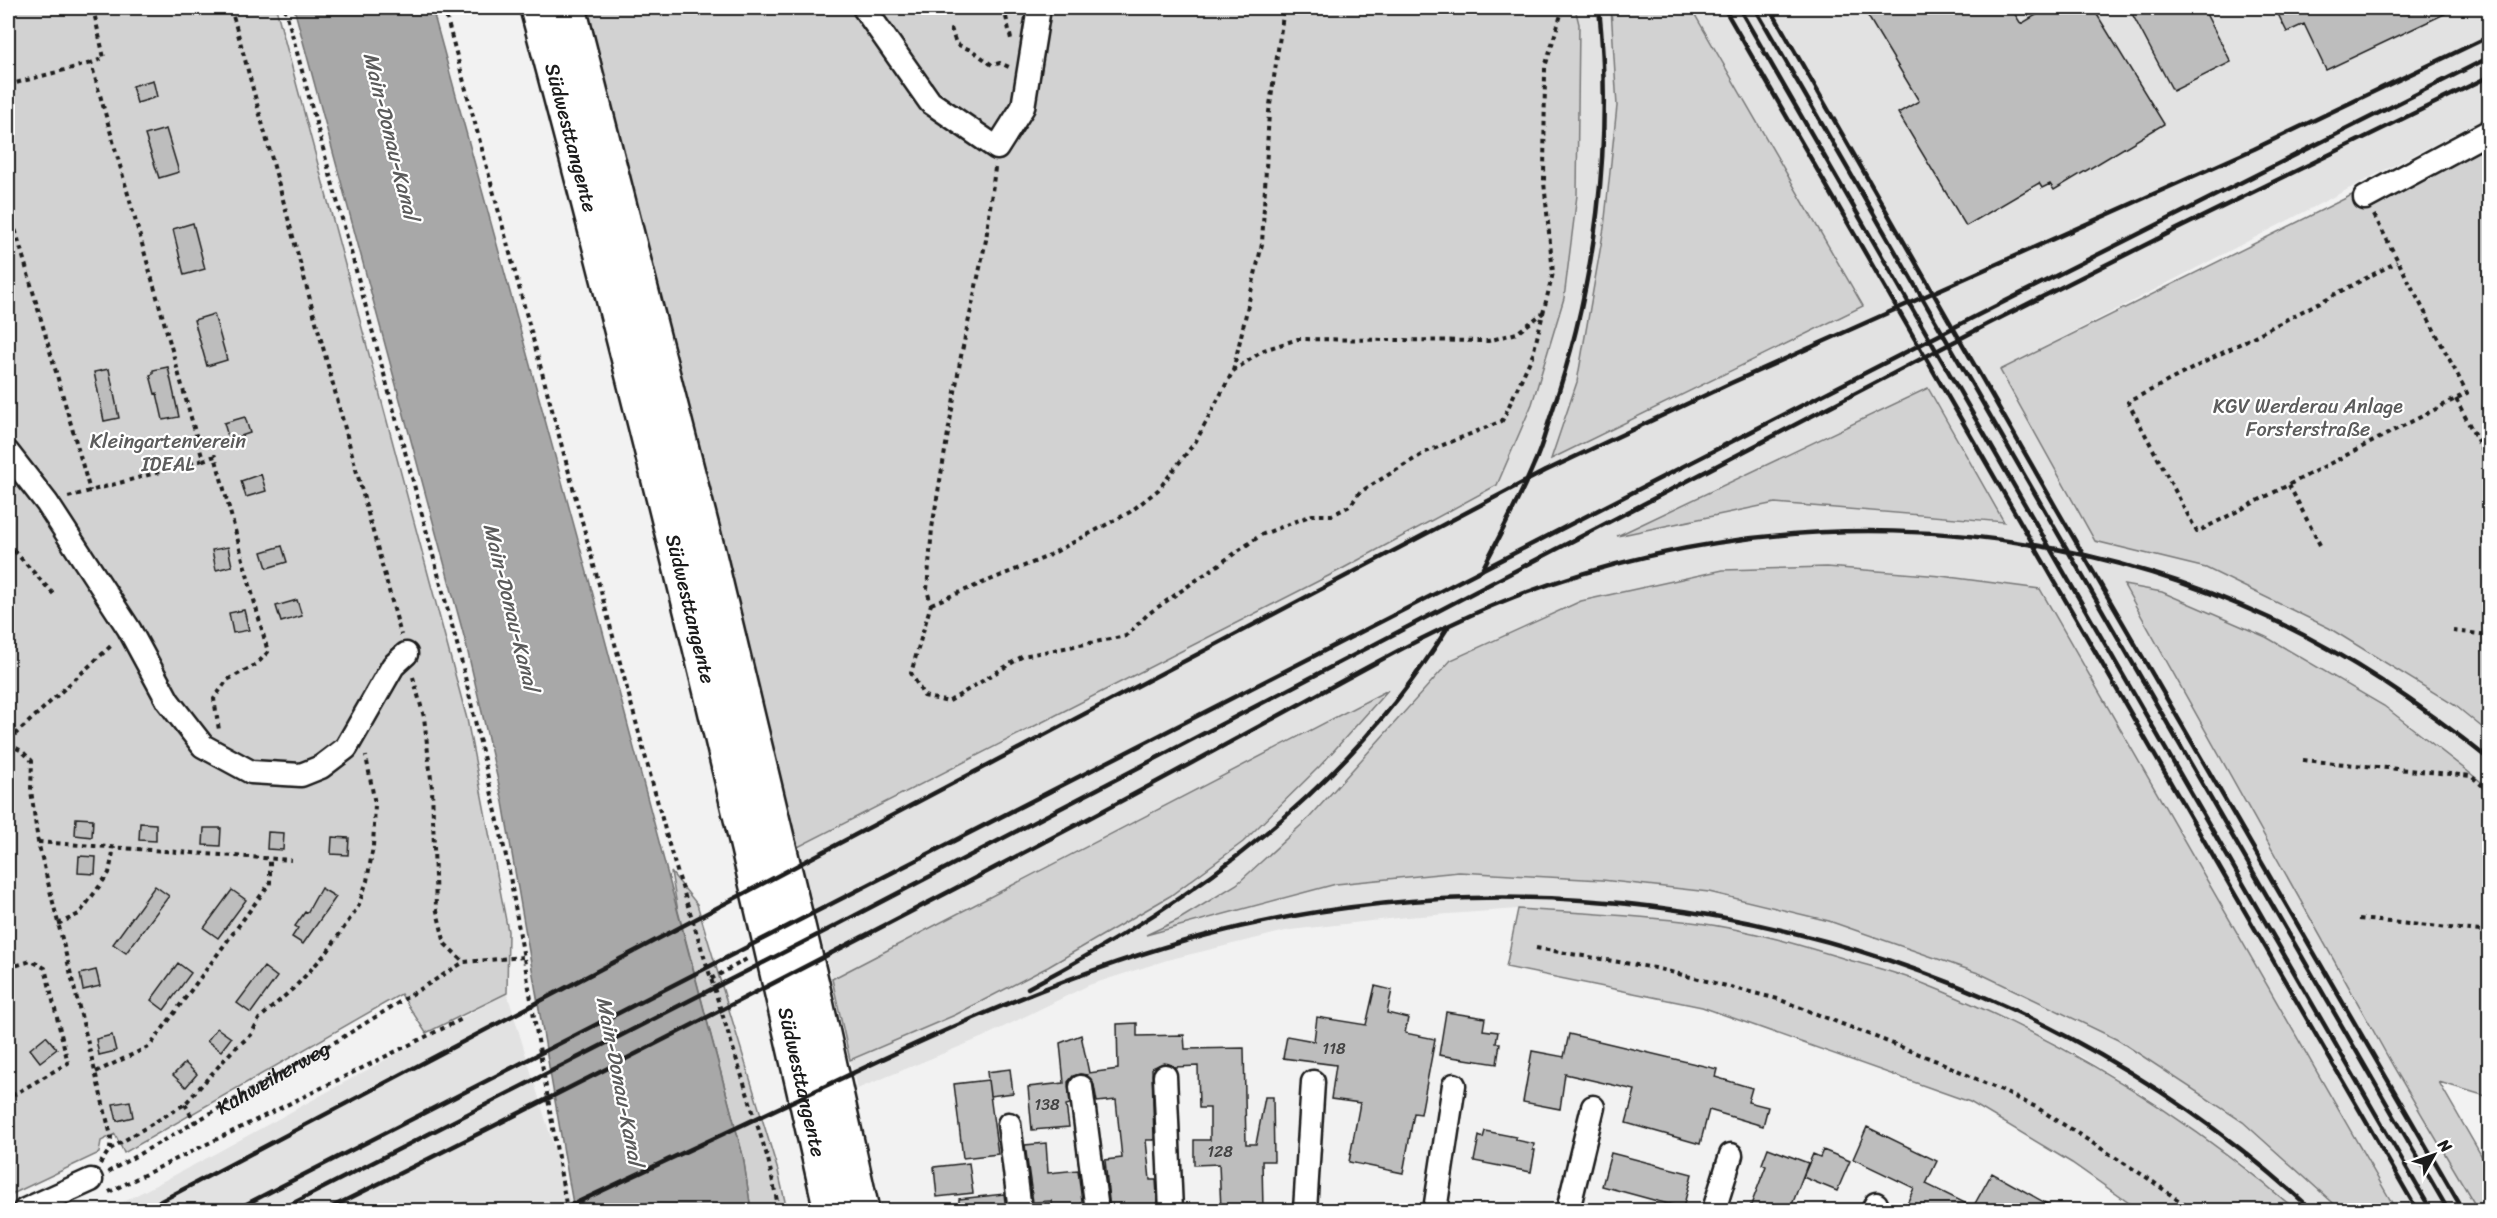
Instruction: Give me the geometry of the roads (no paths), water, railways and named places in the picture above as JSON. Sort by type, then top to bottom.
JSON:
[{"type":"highway","name":"Südwesttangente","points":[[537,8],[679,560],[831,1210]]},
{"type":"highway","name":"Südwesttangente","points":[[569,8],[670,394],[812,984],[862,1210]]},
{"type":"lane","points":[[864,8],[930,102],[997,148],[1023,107],[1029,82],[1039,8]]},
{"type":"lane","points":[[2365,198],[2490,131]]},
{"type":"lane","points":[[8,453],[48,503],[129,629],[168,701],[203,746],[251,772],[301,775],[321,767],[346,748],[393,666],[406,654]]},
{"type":"lane","points":[[1165,1076],[1171,1210]]},
{"type":"lane","points":[[1305,1210],[1313,1082]]},
{"type":"lane","points":[[1436,1210],[1454,1085]]},
{"type":"lane","points":[[1081,1087],[1097,1210]]},
{"type":"lane","points":[[1568,1210],[1593,1107]]},
{"type":"lane","points":[[1009,1124],[1020,1210]]},
{"type":"lane","points":[[1714,1210],[1731,1155]]},
{"type":"lane","points":[[25,1210],[97,1188]]},
{"type":"water","name":"Main-Donau-Kanal","points":[[294,8],[432,8],[592,591],[743,1156],[751,1210],[574,1210],[503,802],[465,640]]},
{"type":"railway","points":[[1482,570],[1516,504],[1539,451],[1580,313],[1590,263],[1602,161],[1604,110],[1599,8]]},
{"type":"railway","points":[[1724,8],[2417,1210]]},
{"type":"railway","points":[[1739,8],[2431,1210]]},
{"type":"railway","points":[[1755,8],[2448,1210]]},
{"type":"railway","points":[[1770,8],[2463,1210]]},
{"type":"railway","points":[[144,1210],[1545,471],[1731,383],[2254,149],[2490,36]]},
{"type":"railway","points":[[235,1210],[1980,314],[2490,57]]},
{"type":"railway","points":[[280,1210],[833,927],[1988,324],[2490,76]]},
{"type":"railway","points":[[326,1210],[877,930],[1122,801],[1436,631],[1514,597],[1607,567],[1701,546],[1797,534],[1894,531],[1990,538],[2085,555],[2178,582],[2299,632],[2384,682],[2490,760]]},
{"type":"railway","points":[[1028,988],[1150,917],[1208,878],[1263,836],[1315,790],[1363,740],[1408,686],[1448,627]]},
{"type":"railway","points":[[561,1210],[926,1039],[1018,999],[1111,964],[1207,935],[1353,907],[1501,898],[1649,906],[1794,933],[1935,977],[2070,1038],[2196,1116],[2312,1210]]},
{"type":"park label","name":"KGV Werderau Anlage Forsterstraße","points":[[2308,418]]},
{"type":"park label","name":"Kleingartenverein IDEAL","points":[[168,452]]}]
